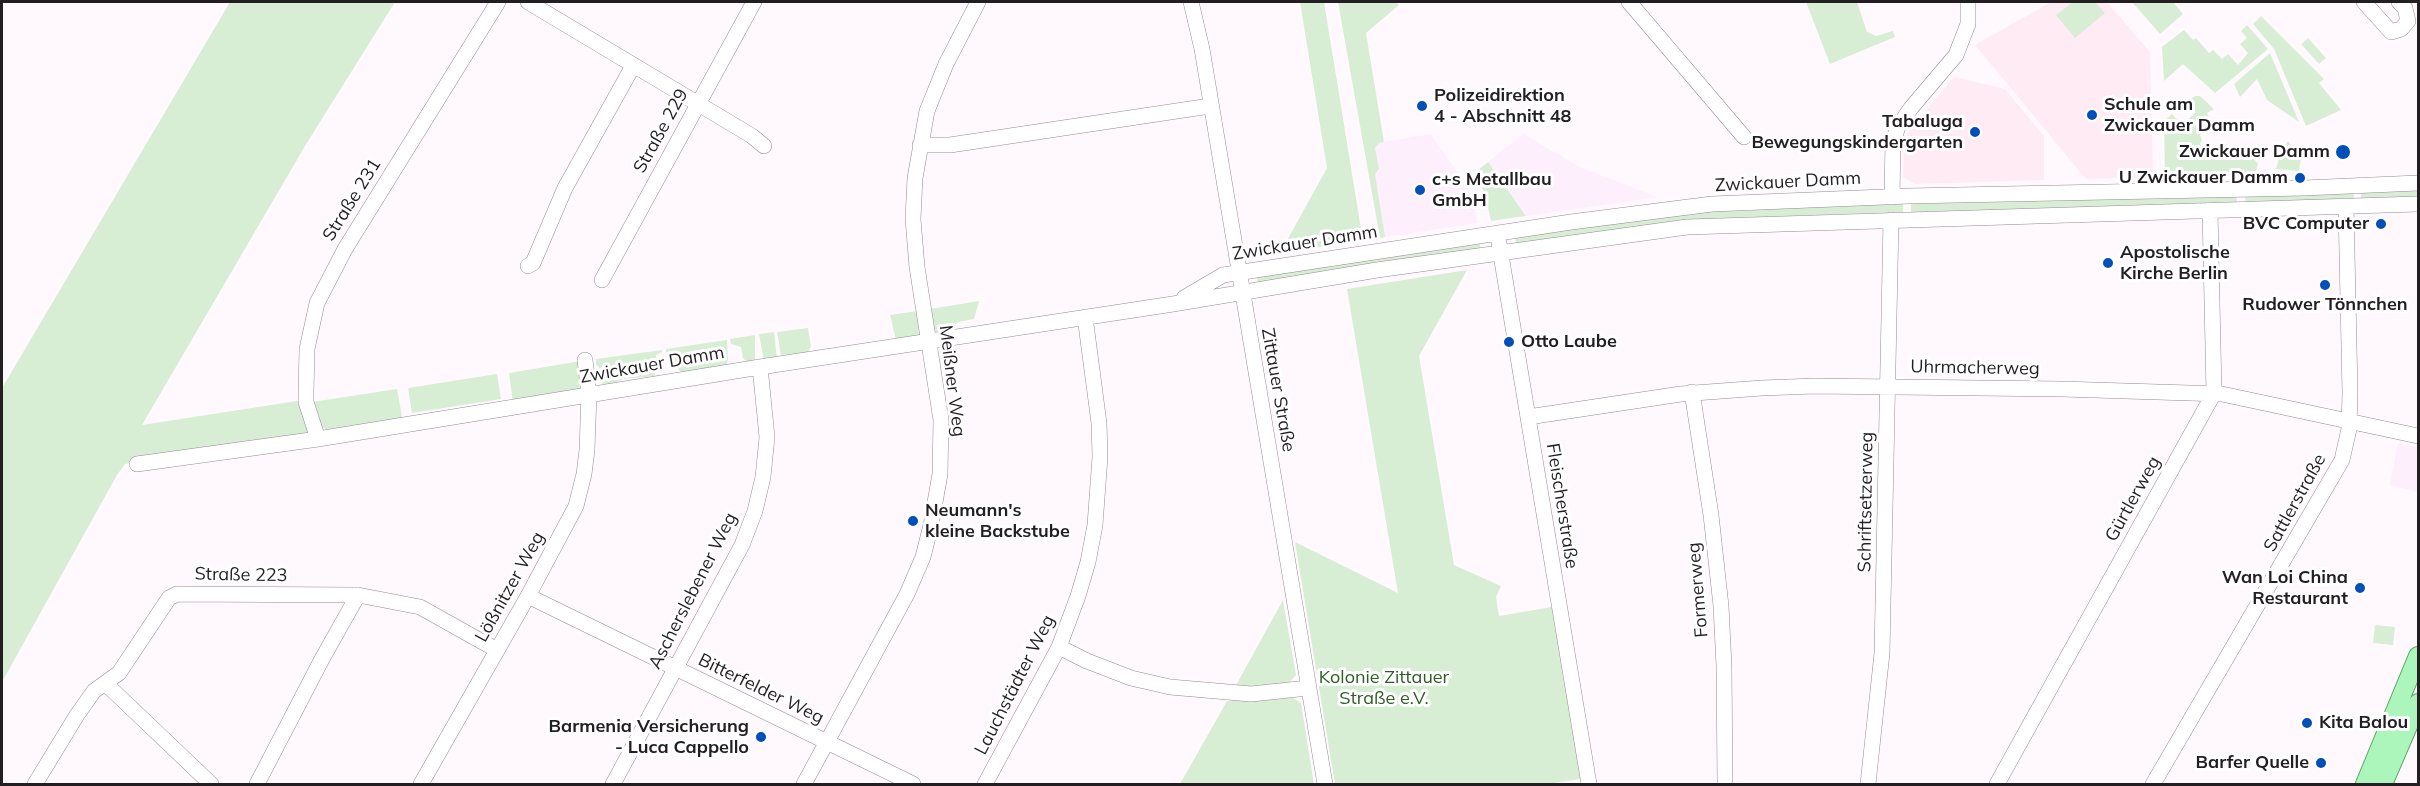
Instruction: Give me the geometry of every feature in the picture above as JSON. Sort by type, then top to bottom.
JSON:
[{"type":"main road","points":[[2365,784],[2417,667]]},
{"type":"main road","points":[[2383,784],[2418,703]]},
{"type":"street","name":"Straße 231","points":[[318,439],[306,402],[307,349],[317,303],[345,249],[498,2]]},
{"type":"street","points":[[528,2],[752,136],[764,146]]},
{"type":"street","name":"Straße 229","points":[[602,280],[754,2]]},
{"type":"street","name":"Meißner Weg","points":[[804,784],[907,594],[922,557],[931,525],[940,474],[939,397],[917,267],[913,219],[915,178],[927,111],[945,64],[978,2]]},
{"type":"street","name":"Zittauer Straße","points":[[1191,2],[1202,49],[1325,784]]},
{"type":"street","points":[[1629,2],[1744,137]]},
{"type":"street","points":[[1892,197],[1893,141],[1898,127],[1956,55],[1968,24],[1968,2]]},
{"type":"street","points":[[2364,2],[2391,32],[2401,29],[2408,21],[2405,9],[2399,2]]},
{"type":"street","points":[[528,266],[533,263],[565,188],[633,66]]},
{"type":"street","points":[[920,145],[950,145],[1210,106]]},
{"type":"street","name":"Zwickauer Damm","points":[[1173,304],[1223,275],[1498,233],[1712,204],[2418,183]]},
{"type":"street","name":"Zwickauer Damm","points":[[137,464],[318,439],[589,394],[1242,292],[1687,227],[2418,204]]},
{"type":"street","name":"Sattlerstraße","points":[[2153,784],[2336,472],[2346,448],[2349,421],[2346,206]]},
{"type":"street","points":[[2210,210],[2214,393]]},
{"type":"street","name":"Schriftsetzerweg","points":[[1868,784],[1882,653],[1891,220]]},
{"type":"street","name":"Fleischerstraße","points":[[1498,233],[1589,784]]},
{"type":"street","name":"Lauchstädter Weg","points":[[985,784],[1059,647],[1088,562],[1100,480],[1099,423],[1085,317]]},
{"type":"street","points":[[585,360],[589,394]]},
{"type":"street","name":"Ascherslebener Weg","points":[[613,784],[742,545],[755,512],[763,477],[767,437],[760,367]]},
{"type":"street","name":"Uhrmacherweg","points":[[1528,417],[1692,392],[1815,386],[2214,393],[2418,436]]},
{"type":"street","name":"Formerweg","points":[[1692,392],[1721,606],[1725,672],[1725,784]]},
{"type":"street","name":"Gürtlerweg","points":[[1997,784],[2214,393]]},
{"type":"street","name":"Lößnitzer Weg","points":[[421,784],[528,596],[576,506],[587,450],[589,394]]},
{"type":"street","name":"Straße 223","points":[[35,784],[77,715],[94,692],[119,673],[169,598],[177,594],[358,595],[420,607],[497,650]]},
{"type":"street","points":[[257,784],[358,595]]},
{"type":"street","name":"Bitterfelder Weg","points":[[528,596],[913,784]]},
{"type":"street","points":[[1059,647],[1131,678],[1170,687],[1251,694],[1308,688]]},
{"type":"street","points":[[106,684],[211,784]]},
{"type":"shaded area","name":"Schule am Zwickauer Damm","points":[[2051,2],[2107,2],[2150,52],[2153,177],[2086,179],[1975,45]]},
{"type":"shaded area","name":"Tabaluga Bewegungskindergarten","points":[[1954,77],[2005,89],[2044,136],[2044,180],[1915,184],[1903,177],[1904,143],[1910,129]]},
{"type":"shaded area","points":[[1431,134],[1468,188],[1477,223],[1380,238],[1365,145]]},
{"type":"shaded area","points":[[1523,134],[1582,168],[1658,197],[1526,216],[1488,162]]},
{"type":"shaded area","points":[[2398,443],[2418,448],[2418,492],[2390,485]]},
{"type":"green space","points":[[230,2],[395,2],[305,146],[142,425],[303,400],[314,436],[125,464],[2,682],[2,388]]},
{"type":"green space","points":[[1300,2],[1324,2],[1363,241],[1280,253],[1327,168]]},
{"type":"green space","points":[[1338,2],[1396,2],[1399,5],[1366,33],[1384,142],[1379,143],[1375,148],[1379,169],[1375,174],[1385,237],[1380,238]]},
{"type":"green space","points":[[1806,2],[1857,2],[1867,32],[1876,36],[1893,31],[1895,37],[1830,64]]},
{"type":"green space","points":[[2073,2],[2095,2],[2105,13],[2075,38],[2056,15]]},
{"type":"green space","points":[[2132,2],[2173,2],[2183,14],[2160,34]]},
{"type":"green space","points":[[2261,16],[2324,79],[2319,83],[2341,110],[2306,126],[2274,49],[2253,24]]},
{"type":"green space","points":[[2247,25],[2268,49],[2215,93],[2183,64],[2164,81],[2162,47],[2184,30],[2193,40],[2196,38],[2209,53],[2213,50],[2222,59],[2228,54],[2238,65],[2248,53],[2240,44],[2247,38],[2241,31]]},
{"type":"green space","points":[[2308,38],[2326,58],[2319,64],[2301,44]]},
{"type":"green space","points":[[2270,53],[2299,122],[2267,100],[2257,79],[2240,97],[2234,84]]},
{"type":"green space","points":[[2200,96],[2214,109],[2207,113],[2210,120],[2207,122],[2211,128],[2200,135],[2202,140],[2200,144],[2212,158],[2221,159],[2240,151],[2243,153],[2246,149],[2258,164],[2255,174],[2165,177],[2164,121],[2172,114],[2182,125],[2196,112],[2187,101]]},
{"type":"green space","points":[[2288,141],[2301,158],[2299,171],[2276,169],[2280,154]]},
{"type":"green space","points":[[1488,162],[1526,216],[1491,221],[1485,193],[1473,174]]},
{"type":"green space","points":[[2418,188],[2418,199],[2360,201],[2362,191]]},
{"type":"green space","points":[[2353,192],[2355,201],[2246,204],[2245,193]]},
{"type":"green space","points":[[2236,193],[2237,203],[1911,213],[1911,202]]},
{"type":"green space","points":[[1903,202],[1903,212],[1737,218],[1516,245],[1515,235],[1727,209],[1751,211],[1752,207]]},
{"type":"green space","points":[[1479,240],[1481,251],[1258,285],[1256,274]]},
{"type":"green space","points":[[1467,270],[1419,356],[1454,565],[1501,586],[1496,597],[1499,616],[1552,607],[1581,779],[1546,784],[1335,784],[1295,542],[1398,593],[1347,289]]},
{"type":"green space","points":[[979,301],[974,319],[958,322],[947,334],[935,331],[930,309]]},
{"type":"green space","points":[[917,311],[919,335],[896,340],[890,315]]},
{"type":"green space","points":[[808,328],[811,347],[807,353],[781,355],[777,332]]},
{"type":"green space","points":[[774,332],[777,359],[764,361],[759,334]]},
{"type":"green space","points":[[755,335],[755,360],[747,362],[743,358],[741,347],[731,344],[730,339]]},
{"type":"green space","points":[[727,340],[726,366],[681,372],[677,368],[673,354],[666,352],[666,349]]},
{"type":"green space","points":[[662,350],[656,355],[655,376],[623,379],[610,385],[597,380],[601,370],[596,364],[596,359]]},
{"type":"green space","points":[[581,361],[582,389],[513,403],[509,373]]},
{"type":"green space","points":[[497,374],[501,399],[412,413],[408,388]]},
{"type":"green space","points":[[397,389],[403,422],[331,431],[322,427],[312,402]]},
{"type":"green space","name":"Kolonie Zittauer Straße e.V.","points":[[1283,600],[1296,675],[1289,683],[1235,687]]},
{"type":"green space","points":[[2375,625],[2395,627],[2393,645],[2373,643]]},
{"type":"green space","name":"Kolonie Zittauer Straße e.V.","points":[[1291,697],[1301,703],[1314,784],[1180,784],[1227,701]]},
{"type":"place","name":"Polizeidirektion 4 - Abschnitt 48","points":[[1422,106]]},
{"type":"place","name":"Schule am Zwickauer Damm","points":[[2092,115]]},
{"type":"place","name":"Tabaluga Bewegungskindergarten","points":[[1975,132]]},
{"type":"place","name":"Zwickauer Damm","points":[[2343,152]]},
{"type":"place","name":"U Zwickauer Damm","points":[[2300,178]]},
{"type":"place","name":"c+s Metallbau GmbH","points":[[1420,190]]},
{"type":"place","name":"BVC Computer","points":[[2381,224]]},
{"type":"place","name":"Apostolische Kirche Berlin","points":[[2108,263]]},
{"type":"place","name":"Rudower Tönnchen","points":[[2325,285]]},
{"type":"place","name":"Otto Laube","points":[[1509,342]]},
{"type":"place","name":"Neumann's kleine Backstube","points":[[913,521]]},
{"type":"place","name":"Wan Loi China Restaurant","points":[[2360,588]]},
{"type":"place","name":"Kita Balou","points":[[2307,723]]},
{"type":"place","name":"Barmenia Versicherung - Luca Cappello","points":[[761,737]]},
{"type":"place","name":"Barfer Quelle","points":[[2321,763]]}]
